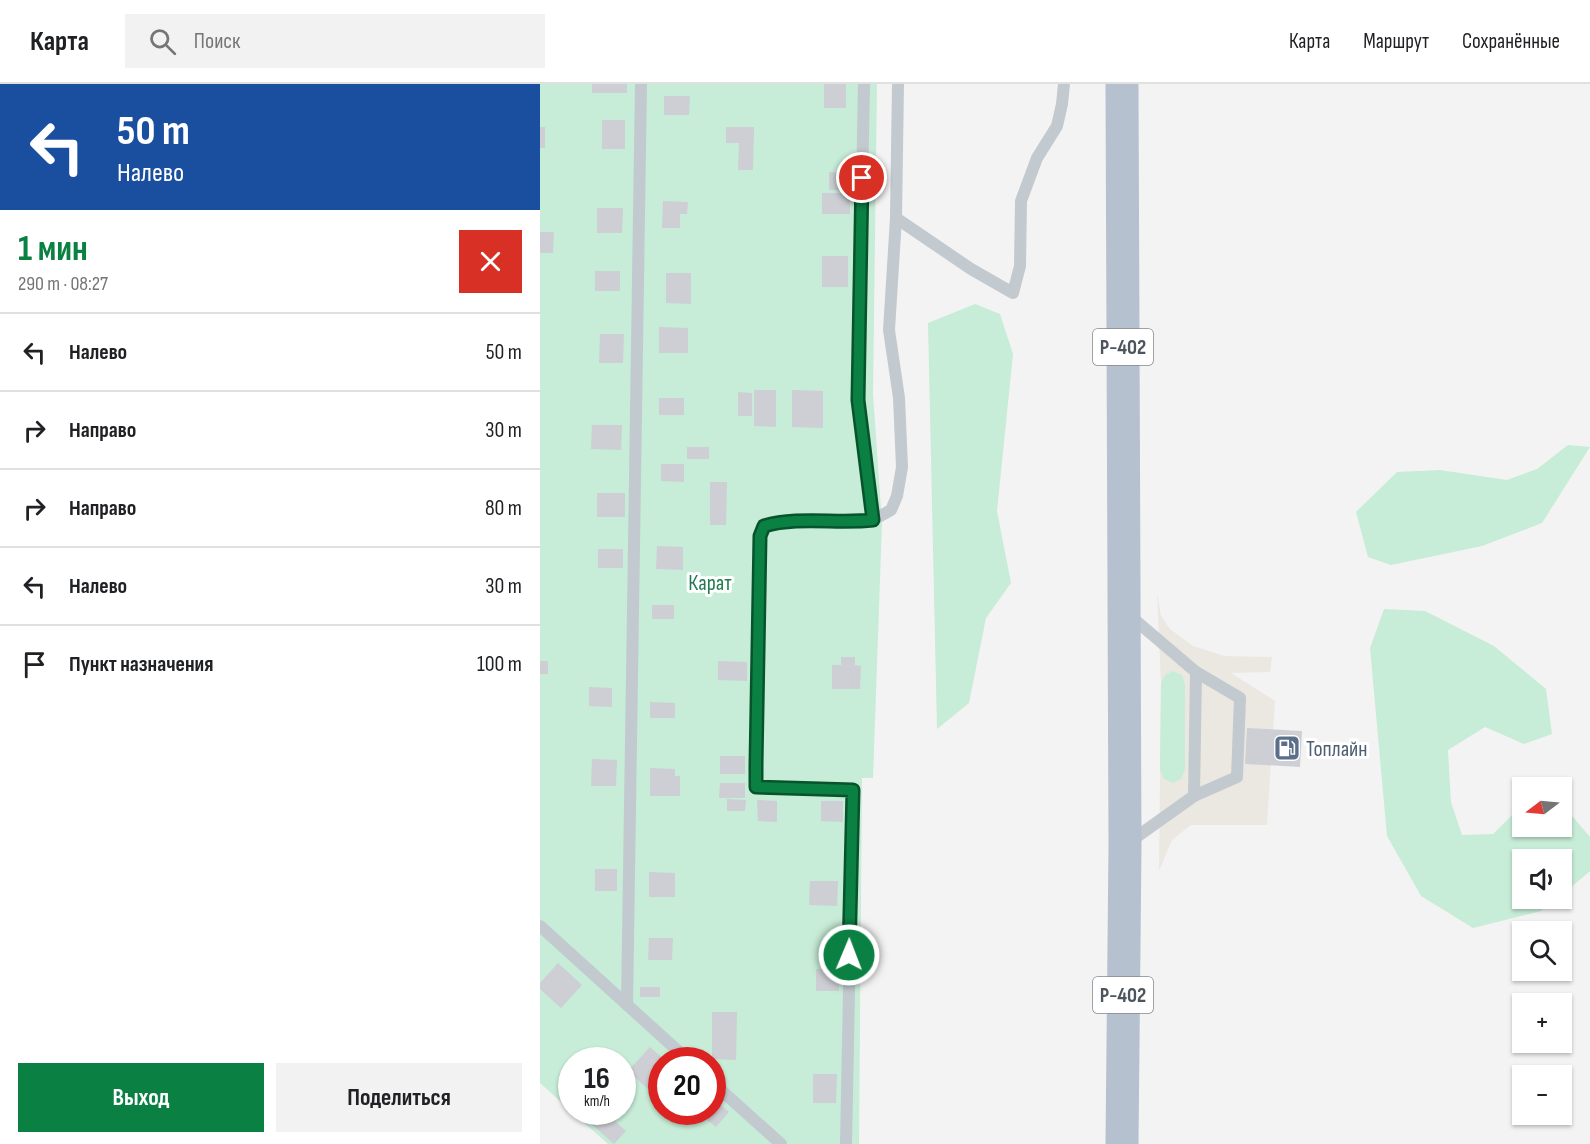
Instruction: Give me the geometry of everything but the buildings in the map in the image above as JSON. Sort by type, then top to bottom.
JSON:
[{"type":"main road","name":"Р-402","points":[[1122,84],[1125,846],[1122,1144]]},
{"type":"lane","points":[[627,1005],[641,84]]},
{"type":"lane","points":[[864,84],[858,400],[873,520]]},
{"type":"lane","points":[[846,1144],[853,790],[756,787],[760,536],[764,526],[778,522],[873,520],[891,510],[897,496],[902,467],[899,398],[889,330],[896,218],[898,84]]},
{"type":"lane","points":[[896,218],[971,269],[1014,293],[1020,266],[1021,201],[1037,158],[1057,126],[1064,84]]},
{"type":"lane","points":[[1124,611],[1196,672],[1240,698],[1237,777],[1194,796],[1125,846]]},
{"type":"lane","points":[[1194,796],[1196,672]]},
{"type":"lane","points":[[540,926],[674,1047]]},
{"type":"lane","points":[[726,1095],[781,1144]]},
{"type":"shaded area","points":[[1157,593],[1161,616],[1170,629],[1193,646],[1225,656],[1272,657],[1270,672],[1231,673],[1275,701],[1267,825],[1191,825],[1172,840],[1159,871],[1161,683]]},
{"type":"green space","name":"Карат","points":[[540,84],[877,84],[873,394],[882,523],[873,778],[862,778],[859,1144],[608,1144],[587,1125],[636,1125],[636,1047],[558,1047],[558,1099],[540,1083]]},
{"type":"green space","points":[[975,304],[1000,314],[1013,354],[997,511],[1011,583],[986,618],[969,703],[937,729],[928,323]]},
{"type":"green space","points":[[1568,445],[1590,447],[1542,523],[1482,546],[1391,565],[1368,557],[1356,512],[1397,472],[1440,470],[1507,480],[1537,469]]},
{"type":"green space","points":[[1384,609],[1425,611],[1494,646],[1546,689],[1552,734],[1524,744],[1485,727],[1448,750],[1451,802],[1462,835],[1493,834],[1512,815],[1512,837],[1572,837],[1572,816],[1590,837],[1590,871],[1572,886],[1572,849],[1512,849],[1512,909],[1544,909],[1541,911],[1473,928],[1421,896],[1387,836],[1370,648]]},
{"type":"green space","points":[[1173,671],[1182,675],[1185,684],[1185,770],[1181,779],[1173,783],[1164,779],[1160,770],[1161,683],[1165,675]]},
{"type":"place","name":"Топлайн","points":[[1287,748]]},
{"type":"route","points":[[849,955],[853,790],[756,787],[756,764],[760,536],[764,526],[778,522],[873,520],[858,400],[862,178]]}]
